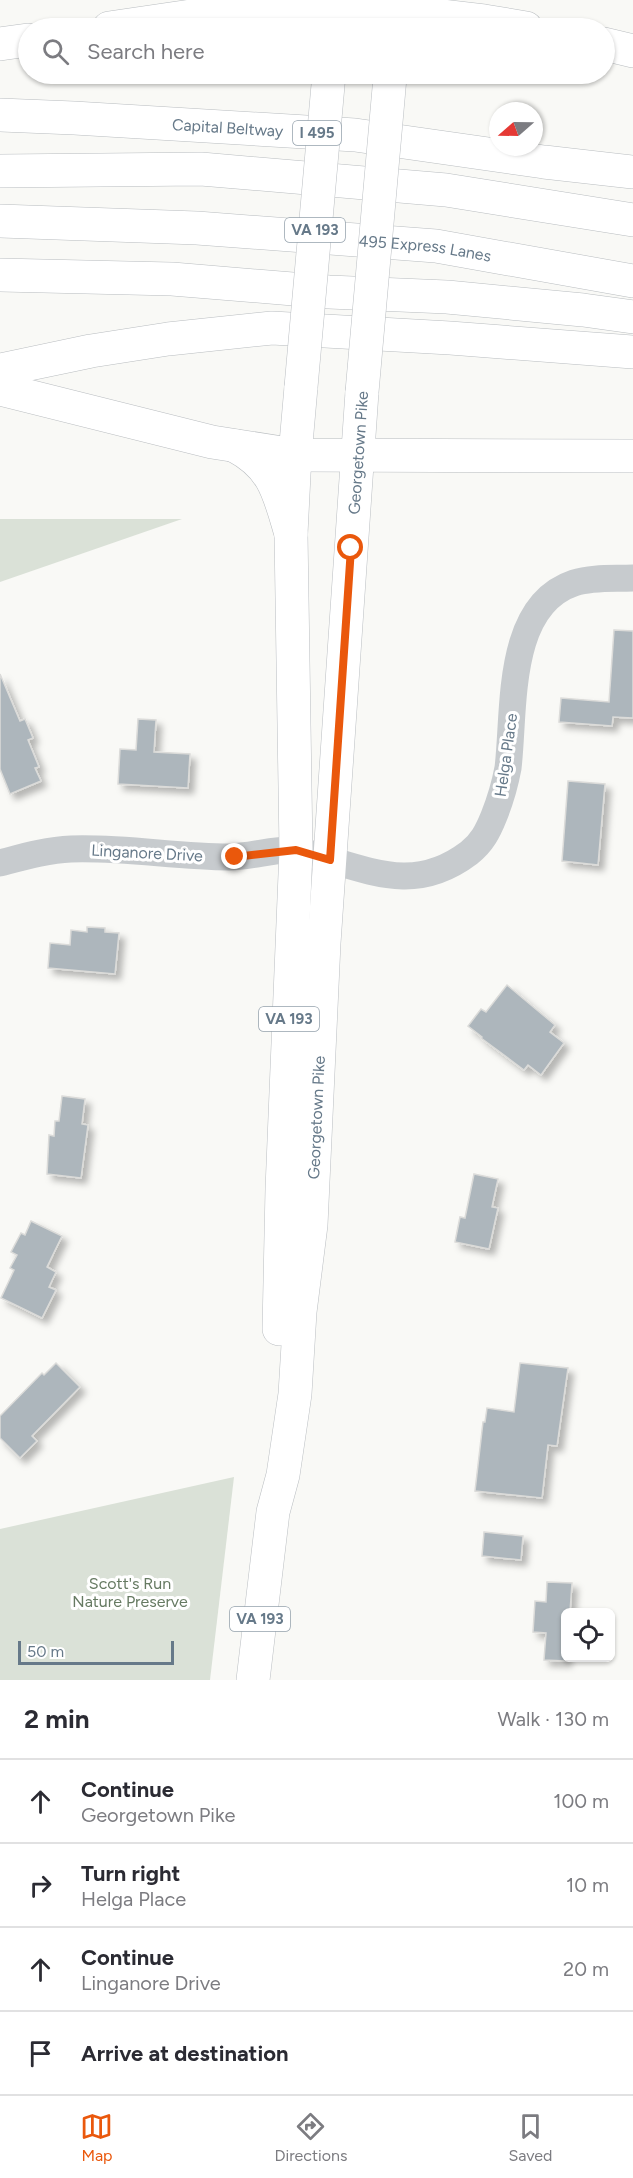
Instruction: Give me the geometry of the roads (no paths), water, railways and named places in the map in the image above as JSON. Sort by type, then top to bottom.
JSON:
[{"type":"main road","points":[[438,0],[477,18]]},
{"type":"main road","points":[[174,18],[272,3],[333,11],[451,18]]},
{"type":"main road","points":[[0,44],[18,41]]},
{"type":"main road","points":[[615,47],[633,51]]},
{"type":"main road","name":"Georgetown Pike","points":[[273,1512],[271,1474],[280,1316],[282,1189],[296,850],[291,534],[295,455],[328,84]]},
{"type":"main road","name":"Georgetown Pike","points":[[253,1680],[273,1512],[283,1475],[295,1394],[300,1312],[311,1225],[324,943],[362,392],[389,84]]},
{"type":"main road","name":"Capital Beltway","points":[[0,115],[74,117],[355,135],[544,162],[633,172]]},
{"type":"main road","points":[[0,171],[201,169],[446,190],[633,220]]},
{"type":"main road","name":"495 Express Lanes","points":[[0,221],[197,228],[436,246],[633,280]]},
{"type":"main road","points":[[0,275],[172,279],[329,292],[447,297],[633,317]]},
{"type":"main road","points":[[0,370],[92,351],[168,339],[272,328],[450,338],[633,352]]},
{"type":"main road","points":[[0,389],[33,399],[233,445],[295,455],[633,456]]},
{"type":"main road","points":[[233,445],[253,456],[268,472],[281,500],[291,534]]},
{"type":"street","name":"Helga Place","points":[[296,850],[372,873],[408,876],[439,870],[472,851],[487,835],[499,804],[507,770],[520,650],[526,629],[538,610],[554,594],[573,584],[600,579],[633,578]]},
{"type":"street","name":"Linganore Drive","points":[[0,863],[32,854],[70,849],[231,857],[296,850]]},
{"type":"park label","name":"Scott's Run Nature Preserve","points":[[130,1592]]}]
